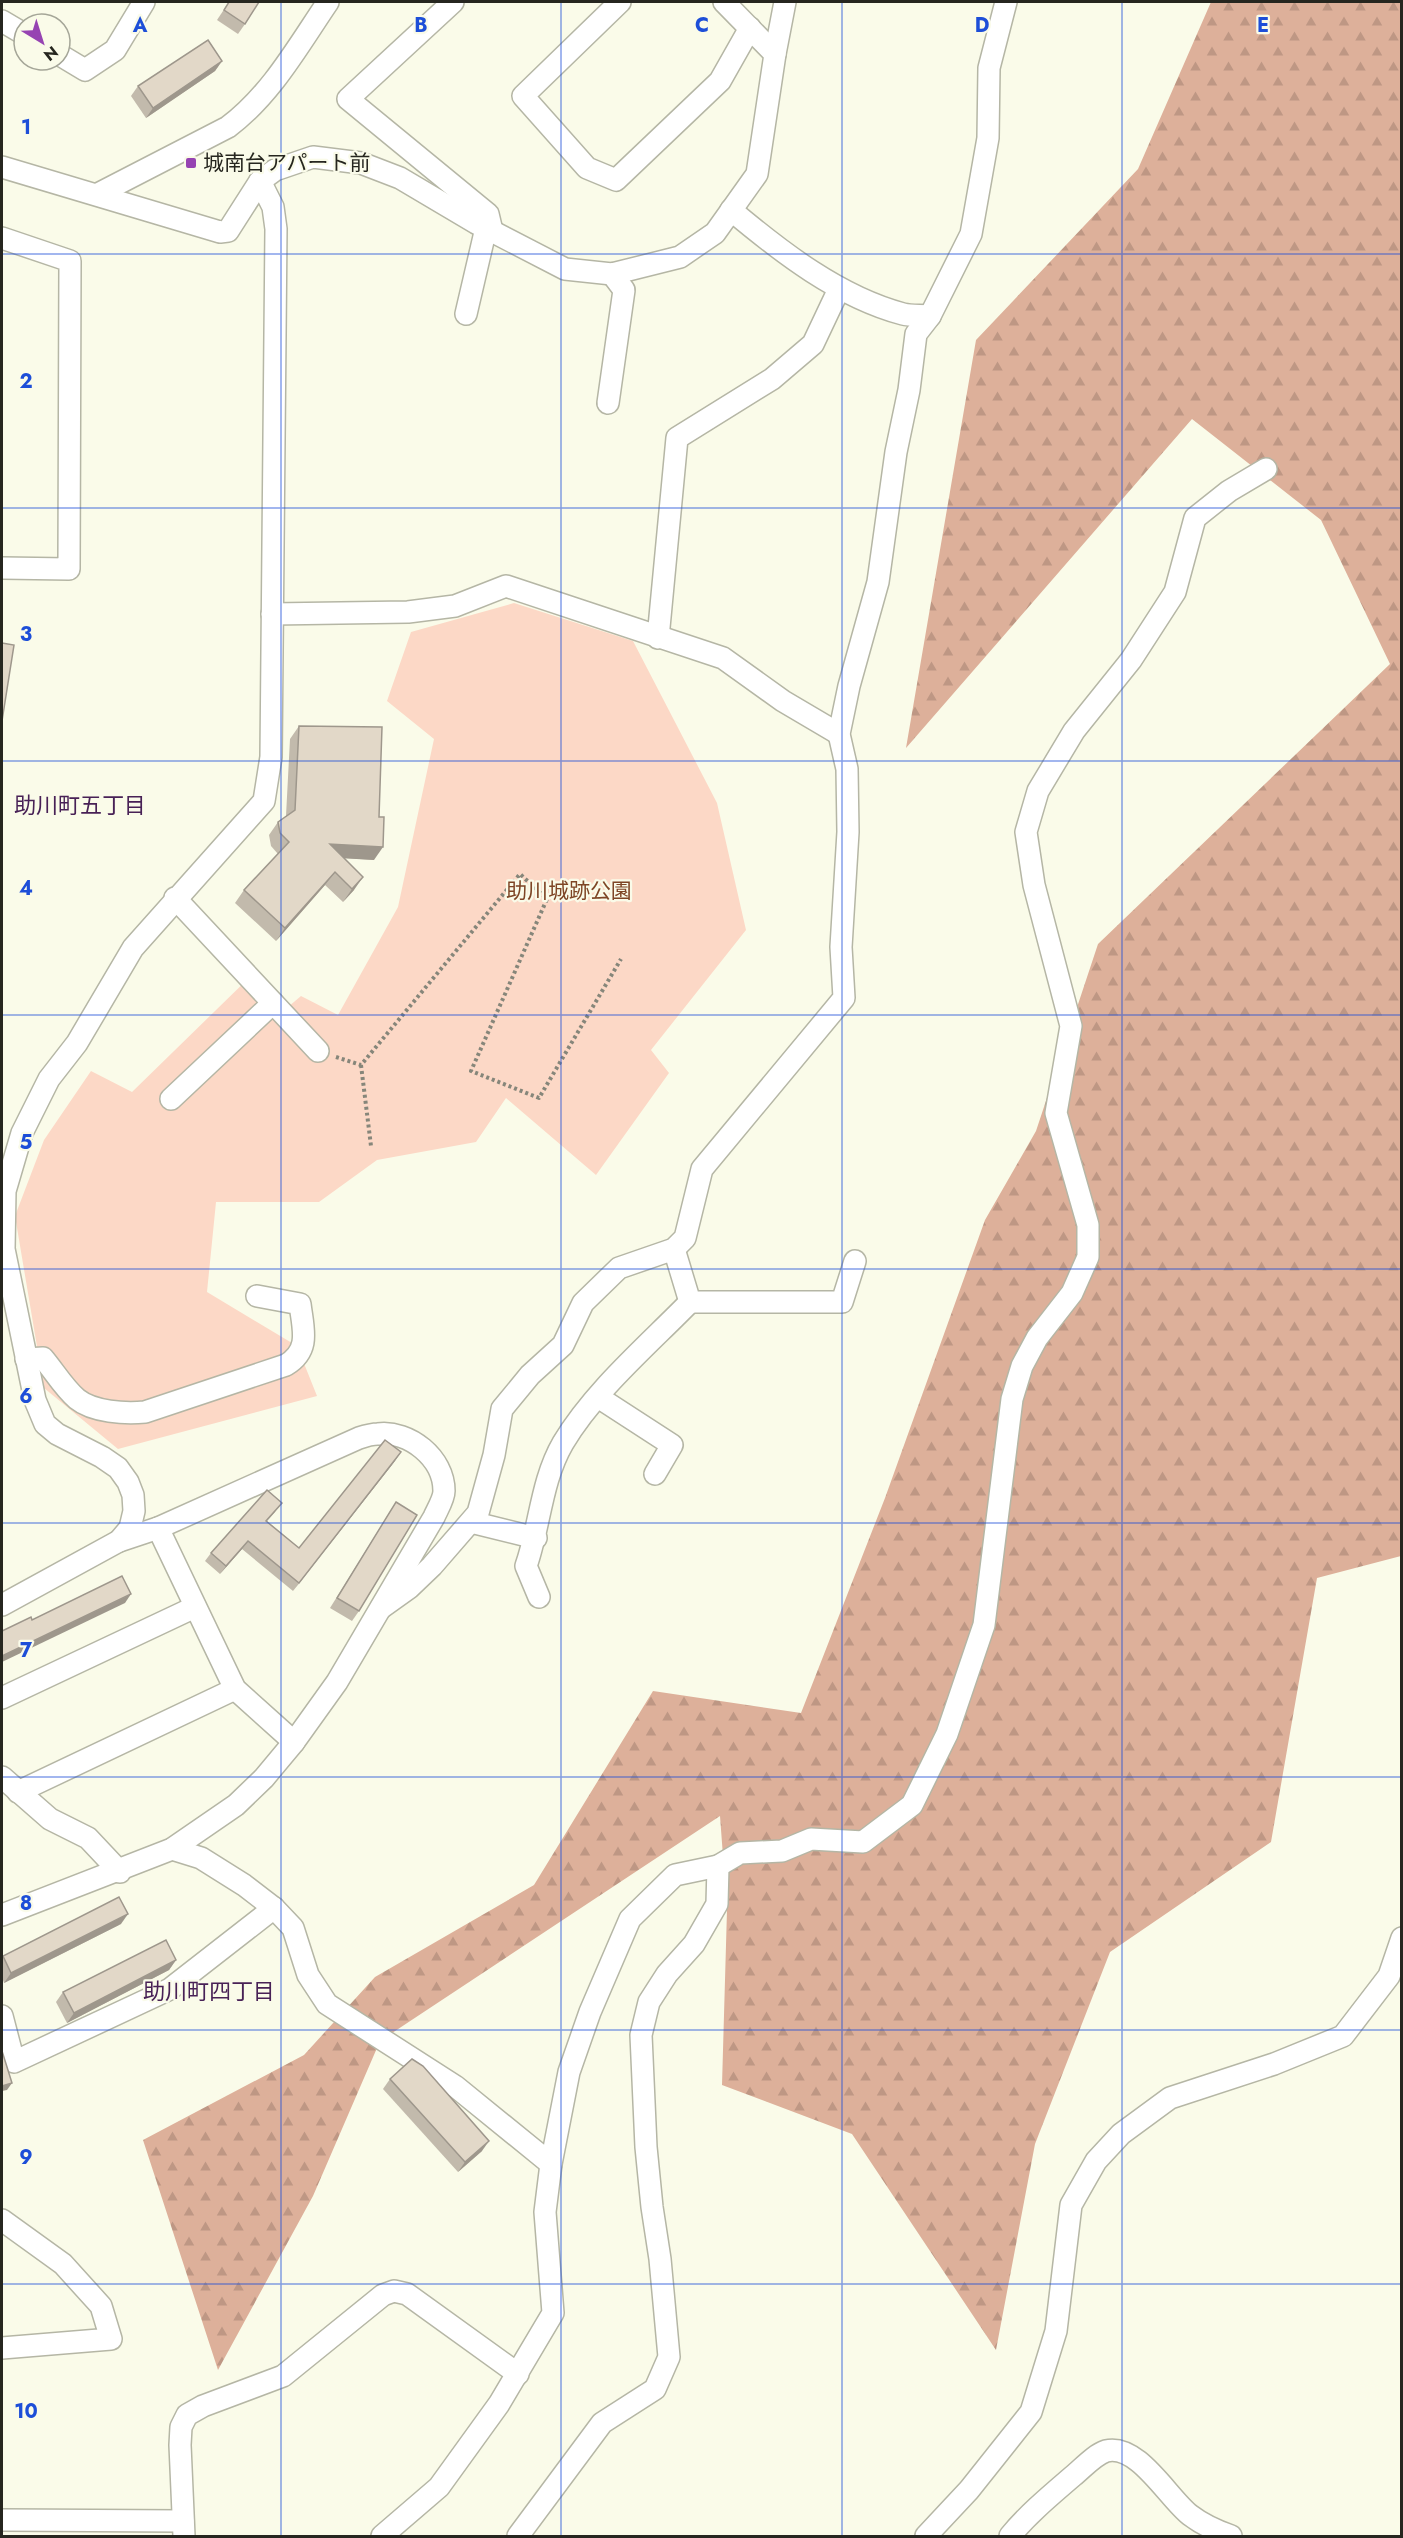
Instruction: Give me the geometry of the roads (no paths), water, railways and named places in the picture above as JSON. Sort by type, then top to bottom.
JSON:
[{"type":"street","points":[[72,63],[85,70],[115,50],[144,2]]},
{"type":"street","points":[[98,194],[228,127],[245,114],[261,99],[328,2]]},
{"type":"street","points":[[453,2],[348,99],[488,214],[489,230],[466,314]]},
{"type":"street","points":[[620,2],[523,96],[588,168],[616,180],[720,81],[750,28]]},
{"type":"street","points":[[724,2],[776,54]]},
{"type":"street","points":[[2,167],[220,231],[228,231],[235,224],[260,181],[275,170],[313,157],[361,163],[400,178],[489,230],[565,269],[612,274],[680,257],[715,233],[757,174],[785,2]]},
{"type":"street","points":[[381,1608],[409,1588],[432,1566],[478,1513],[494,1455],[502,1409],[530,1375],[563,1345],[583,1303],[619,1268],[674,1249],[685,1238],[702,1169],[844,998],[841,947],[848,832],[847,769],[839,734],[849,686],[878,582],[896,452],[909,390],[916,334],[930,316],[971,234],[988,138],[989,68],[1006,2]]},
{"type":"street","points":[[119,1541],[130,1528],[134,1511],[134,1495],[128,1482],[118,1468],[102,1457],[57,1434],[45,1424],[35,1400],[4,1249],[4,1191],[22,1133],[49,1079],[77,1043],[133,948],[175,898],[264,801],[271,757],[276,229],[273,207],[260,181]]},
{"type":"street","points":[[731,210],[757,232],[839,289],[904,314],[930,316]]},
{"type":"street","points":[[2,238],[70,261],[70,284],[69,569],[2,568]]},
{"type":"street","points":[[608,403],[624,290],[612,274]]},
{"type":"street","points":[[658,638],[677,438],[772,379],[813,344],[839,289]]},
{"type":"street","points":[[382,2536],[439,2487],[499,2404],[553,2313],[545,2212],[551,2164],[569,2073],[590,2012],[630,1919],[675,1875],[718,1866],[740,1853],[782,1851],[811,1839],[863,1842],[912,1805],[947,1734],[984,1625],[1011,1399],[1022,1366],[1037,1338],[1072,1293],[1088,1257],[1088,1225],[1056,1113],[1071,1026],[1034,885],[1026,832],[1038,791],[1074,731],[1131,660],[1175,592],[1195,518],[1229,491],[1266,469]]},
{"type":"street","points":[[272,614],[408,612],[455,606],[506,586],[723,658],[783,701],[839,734]]},
{"type":"street","points":[[175,898],[318,1051]]},
{"type":"street","points":[[171,1099],[273,1003]]},
{"type":"street","points":[[674,1249],[690,1302]]},
{"type":"street","points":[[539,1597],[526,1566],[536,1538],[543,1492],[563,1444],[598,1397],[690,1302],[842,1302],[855,1261]]},
{"type":"street","points":[[26,1359],[43,1359],[77,1399],[88,1405],[127,1414],[145,1413],[286,1365],[297,1358],[304,1345],[300,1304],[257,1296]]},
{"type":"street","points":[[598,1397],[672,1445],[655,1474]]},
{"type":"street","points":[[2,1605],[119,1541],[158,1528],[359,1438],[379,1433],[398,1435],[416,1443],[431,1456],[441,1473],[444,1493],[434,1517],[337,1683],[294,1742],[264,1778],[236,1805],[172,1849],[120,1872],[2,1915]]},
{"type":"street","points":[[471,1522],[536,1538]]},
{"type":"street","points":[[158,1528],[235,1689],[294,1742]]},
{"type":"street","points":[[2,1698],[195,1608]]},
{"type":"street","points":[[18,1792],[235,1689]]},
{"type":"street","points":[[2,1777],[50,1819],[88,1838],[120,1872]]},
{"type":"street","points":[[172,1849],[201,1858],[244,1885],[274,1908],[293,1928],[308,1975],[327,2004],[455,2086],[551,2164]]},
{"type":"street","points":[[518,2536],[602,2423],[655,2389],[669,2357],[646,2147],[641,2035],[649,2002],[667,1974],[694,1944],[717,1904],[718,1866]]},
{"type":"street","points":[[2,2016],[14,2062],[170,1989],[274,1908]]},
{"type":"street","points":[[926,2536],[969,2490],[1031,2412],[1056,2331],[1071,2205],[1096,2161],[1121,2134],[1170,2098],[1274,2064],[1343,2036],[1389,1976],[1401,1938]]},
{"type":"street","points":[[2,2220],[63,2264],[101,2306],[111,2339],[2,2348]]},
{"type":"street","points":[[2,2520],[184,2529],[180,2445],[181,2427],[187,2415],[203,2406],[284,2376],[383,2295],[394,2291],[407,2294],[518,2374]]},
{"type":"street","points":[[1010,2536],[1048,2497],[1093,2459],[1105,2452],[1117,2450],[1126,2452],[1145,2467],[1189,2514],[1207,2526],[1231,2536]]},
{"type":"place","name":"城南台アパート前","points":[[191,163]]},
{"type":"district","name":"助川町五丁目","points":[[80,805]]},
{"type":"district","name":"助川町四丁目","points":[[209,1991]]},
{"type":"park label","name":"助川城跡公園","points":[[569,891]]}]
